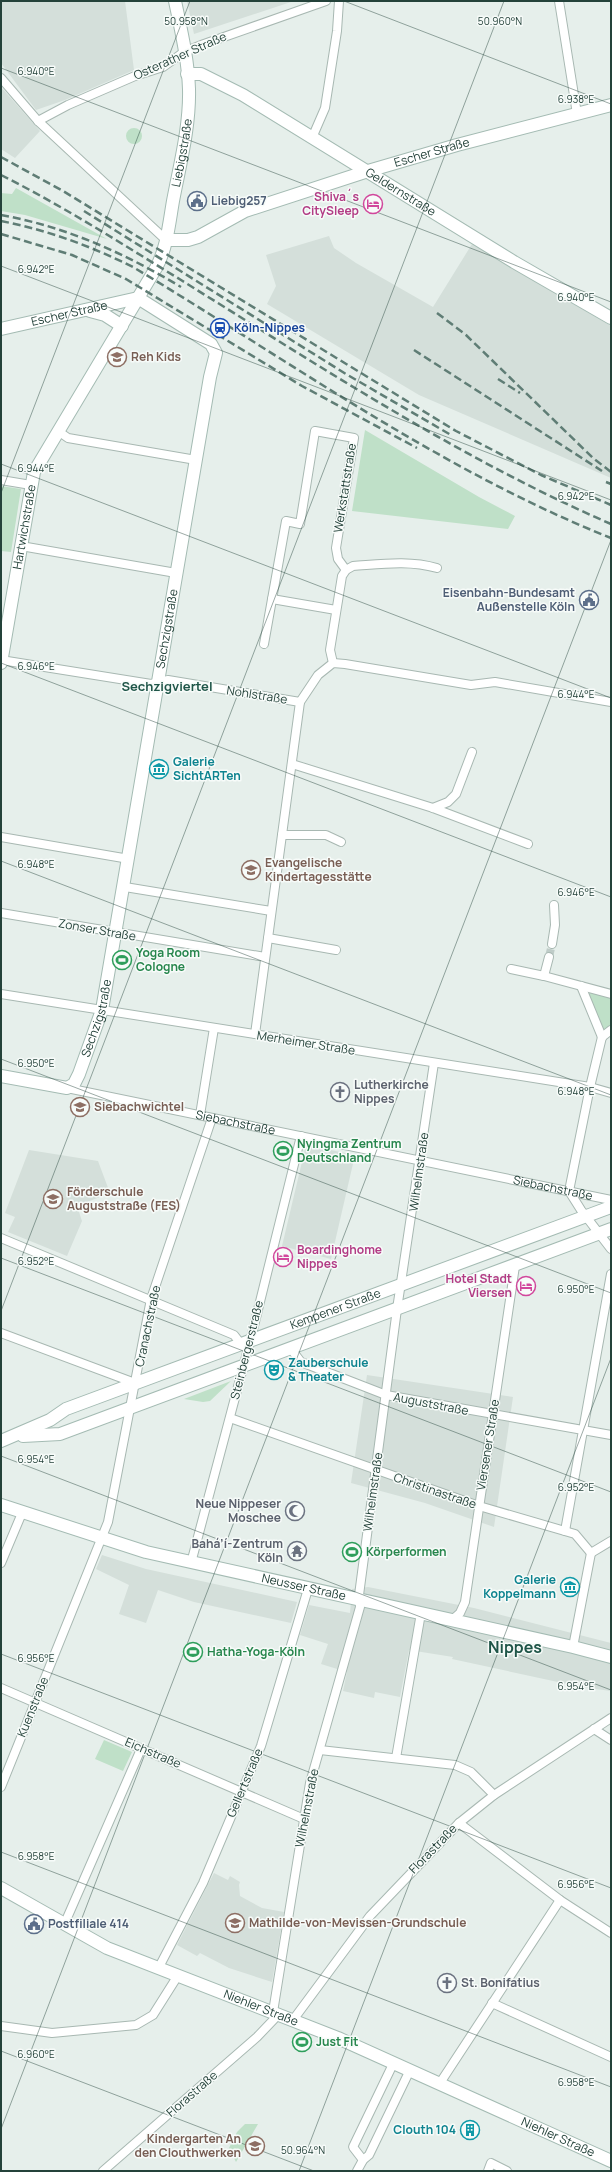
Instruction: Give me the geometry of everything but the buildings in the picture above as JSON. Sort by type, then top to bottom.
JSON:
[{"type":"street","name":"Liebigstraße","points":[[138,298],[161,258],[166,240],[184,141],[188,103],[187,74],[175,1]]},
{"type":"street","name":"Osterather Straße","points":[[38,122],[68,105],[135,76],[163,67],[184,52],[326,1]]},
{"type":"street","points":[[312,138],[325,108],[337,31],[339,1]]},
{"type":"street","points":[[558,1],[576,114]]},
{"type":"street","name":"Geldernstraße","points":[[187,74],[201,74],[222,84],[368,171],[514,262],[611,318]]},
{"type":"street","points":[[1,78],[38,122],[166,240]]},
{"type":"street","name":"Escher Straße","points":[[166,240],[188,240],[198,237],[245,211],[368,171],[457,145],[611,105]]},
{"type":"street","name":"Escher Straße","points":[[1,329],[138,298]]},
{"type":"street","name":"Hartwichstraße","points":[[1,661],[34,472],[138,298]]},
{"type":"street","name":"Sechzigstraße","points":[[67,1088],[74,1084],[79,1074],[102,1010],[125,887],[176,573],[210,377],[216,356],[215,350],[208,342],[138,298]]},
{"type":"street","points":[[87,310],[105,315],[122,326]]},
{"type":"street","points":[[58,431],[68,438],[196,460]]},
{"type":"street","name":"Werkstattstraße","points":[[264,644],[286,521],[300,524],[315,431],[354,438],[336,548],[338,559],[346,570]]},
{"type":"street","points":[[1,480],[31,485]]},
{"type":"street","points":[[21,546],[176,573]]},
{"type":"street","points":[[333,664],[330,650],[342,576],[346,570],[353,566],[402,562],[416,563],[437,568]]},
{"type":"street","points":[[272,599],[336,610]]},
{"type":"street","name":"Nohlstraße","points":[[1,661],[151,684],[168,680],[300,702]]},
{"type":"street","points":[[255,1034],[300,702],[318,676],[333,664],[471,685],[495,682],[611,702]]},
{"type":"street","points":[[433,808],[448,802],[456,794],[472,752]]},
{"type":"street","points":[[292,764],[433,808],[528,844]]},
{"type":"street","points":[[282,835],[326,835],[341,842]]},
{"type":"street","points":[[1,837],[129,859]]},
{"type":"street","points":[[125,887],[272,911]]},
{"type":"street","points":[[552,944],[555,925],[554,905]]},
{"type":"street","name":"Zonser Straße","points":[[1,913],[265,957]]},
{"type":"street","points":[[268,938],[336,950]]},
{"type":"street","points":[[544,976],[549,956]]},
{"type":"street","points":[[511,969],[544,976],[611,994]]},
{"type":"street","points":[[581,986],[602,1037],[590,1087],[569,1191],[585,1217],[611,1249]]},
{"type":"street","name":"Merheimer Straße","points":[[1,994],[590,1087],[611,1093]]},
{"type":"street","points":[[200,1115],[214,1028]]},
{"type":"street","points":[[602,1037],[611,1030]]},
{"type":"street","name":"Wilhelmstraße","points":[[276,2013],[310,1783],[358,1613],[400,1286],[434,1063]]},
{"type":"street","name":"Siebachstraße","points":[[2,1078],[67,1088],[611,1200]]},
{"type":"street","name":"Cranachstraße","points":[[102,1539],[108,1522],[151,1299],[212,1118]]},
{"type":"street","name":"Steinbergerstraße","points":[[191,1563],[244,1366],[246,1342],[301,1136]]},
{"type":"street","name":"Kempener Straße","points":[[4,1440],[50,1420],[61,1413],[135,1383],[611,1208]]},
{"type":"street","name":"Kempener Straße","points":[[4,1440],[36,1434],[60,1434],[69,1431],[611,1229]]},
{"type":"street","points":[[1,1238],[151,1299],[234,1335],[246,1342]]},
{"type":"street","name":"Viersener Straße","points":[[452,1620],[460,1613],[465,1602],[515,1266]]},
{"type":"street","points":[[565,1531],[611,1274]]},
{"type":"street","points":[[1,1333],[135,1383]]},
{"type":"street","name":"Auguststraße","points":[[290,1349],[301,1362],[386,1395],[493,1415],[611,1434]]},
{"type":"street","points":[[61,1413],[62,1426],[69,1431]]},
{"type":"street","name":"Christinastraße","points":[[230,1418],[479,1506],[575,1534],[591,1553]]},
{"type":"street","name":"Neusser Straße","points":[[1,1505],[102,1539],[146,1552],[573,1647],[611,1657]]},
{"type":"street","points":[[1,1563],[22,1512]]},
{"type":"street","name":"Kuenstraße","points":[[1,1788],[34,1702],[102,1539]]},
{"type":"street","points":[[573,1647],[591,1553],[611,1541]]},
{"type":"street","name":"Gellertstraße","points":[[158,1969],[203,1883],[261,1746],[308,1589]]},
{"type":"street","points":[[396,1758],[421,1613]]},
{"type":"street","name":"Eichstraße","points":[[1,1688],[304,1819]]},
{"type":"street","name":"Florastraße","points":[[293,2020],[370,1916],[459,1823],[494,1795],[611,1718]]},
{"type":"street","points":[[594,1729],[611,1740]]},
{"type":"street","points":[[64,1924],[141,1749]]},
{"type":"street","points":[[320,1750],[455,1765],[463,1768],[494,1795]]},
{"type":"street","points":[[459,1823],[560,1900],[611,1933]]},
{"type":"street","name":"Niehler Straße","points":[[1,1888],[107,1948],[178,1977],[276,2013],[394,2062],[611,2161]]},
{"type":"street","points":[[440,2083],[560,1900]]},
{"type":"street","points":[[1,2026],[52,2033],[136,2025],[153,2015],[178,1977]]},
{"type":"street","points":[[492,2003],[611,2057]]},
{"type":"street","name":"Florastraße","points":[[103,2171],[257,2036],[276,2013]]},
{"type":"street","points":[[363,2160],[353,2147],[394,2062]]},
{"type":"street","points":[[357,2171],[363,2160],[369,2155],[410,2070]]},
{"type":"street","points":[[488,2171],[491,2164],[507,2171]]},
{"type":"shaded area","points":[[1,1],[125,1],[134,70],[65,100],[36,110],[1,63]]},
{"type":"shaded area","points":[[187,1],[294,1],[194,34]]},
{"type":"shaded area","points":[[1,87],[40,131],[15,158],[1,149]]},
{"type":"shaded area","points":[[329,236],[334,248],[356,263],[433,307],[472,244],[611,326],[611,478],[419,395],[267,304],[276,286],[266,255]]},
{"type":"shaded area","points":[[306,1145],[355,1155],[331,1259],[282,1246]]},
{"type":"shaded area","name":"Förderschule Auguststraße (FES)","points":[[29,1150],[98,1161],[110,1193],[77,1206],[82,1221],[67,1256],[8,1232],[15,1217],[5,1213]]},
{"type":"shaded area","points":[[367,1375],[513,1397],[494,1527],[425,1503],[351,1483]]},
{"type":"shaded area","points":[[102,1555],[146,1569],[297,1602],[291,1623],[194,1602],[158,1590],[146,1623],[119,1614],[129,1585],[96,1569]]},
{"type":"shaded area","points":[[368,1587],[474,1608],[611,1643],[611,1691],[581,1687],[452,1659],[453,1657],[409,1650],[400,1697],[375,1692],[374,1698],[343,1691],[347,1672],[321,1664],[328,1644],[300,1635],[309,1605],[350,1613],[352,1589]]},
{"type":"shaded area","name":"Mathilde-von-Mevissen-Grundschule","points":[[214,1873],[228,1880],[230,1876],[240,1882],[240,1896],[262,1908],[284,1912],[272,1982],[229,1968],[200,1953],[197,1956],[177,1945]]},
{"type":"green space","points":[[134,128],[140,130],[142,136],[140,142],[134,144],[128,142],[126,136],[128,130]]},
{"type":"green space","points":[[16,188],[107,239],[25,215],[1,211],[1,193],[12,194]]},
{"type":"green space","points":[[365,430],[479,497],[515,516],[508,529],[352,511]]},
{"type":"green space","points":[[1,486],[21,489],[11,552],[1,551]]},
{"type":"green space","points":[[588,991],[611,998],[611,1026],[603,1032]]},
{"type":"green space","points":[[231,1381],[210,1401],[203,1402],[184,1399]]},
{"type":"green space","points":[[104,1740],[132,1752],[123,1771],[95,1759]]},
{"type":"green space","points":[[245,2124],[258,2124],[236,2162],[229,2148],[237,2132]]},
{"type":"tunnel","points":[[549,957],[552,944]]},
{"type":"railway","points":[[1,157],[63,191],[456,431],[541,475],[611,505]]},
{"type":"railway","points":[[1,175],[47,199],[181,280],[338,378],[445,441],[499,470],[611,524]]},
{"type":"railway","points":[[84,211],[346,374],[451,435]]},
{"type":"railway","points":[[1,215],[25,220],[72,234],[116,252],[181,287]]},
{"type":"railway","points":[[1,221],[52,234],[101,252],[133,267],[308,376],[426,447],[486,480],[548,511],[611,538]]},
{"type":"railway","points":[[1,234],[72,255],[126,279],[302,386],[417,448]]},
{"type":"railway","points":[[437,313],[466,335],[593,458],[611,472]]},
{"type":"railway","points":[[414,350],[602,471]]},
{"type":"railway","points":[[498,379],[520,393]]},
{"type":"railway","points":[[606,482],[611,484]]},
{"type":"place","name":"Liebig257","points":[[197,201]]},
{"type":"place","name":"Shiva´s CitySleep","points":[[373,204]]},
{"type":"place","name":"Köln-Nippes","points":[[220,328]]},
{"type":"place","name":"Reh Kids","points":[[117,357]]},
{"type":"place","name":"Eisenbahn-Bundesamt Außenstelle Köln","points":[[589,600]]},
{"type":"place","name":"Galerie SichtARTen","points":[[159,769]]},
{"type":"place","name":"Evangelische Kindertagesstätte","points":[[251,870]]},
{"type":"place","name":"Yoga Room Cologne","points":[[122,960]]},
{"type":"place","name":"Lutherkirche Nippes","points":[[340,1092]]},
{"type":"place","name":"Siebachwichtel","points":[[80,1107]]},
{"type":"place","name":"Nyingma Zentrum Deutschland","points":[[283,1151]]},
{"type":"place","name":"Förderschule Auguststraße (FES)","points":[[53,1199]]},
{"type":"place","name":"Boardinghome Nippes","points":[[283,1257]]},
{"type":"place","name":"Hotel Stadt Viersen","points":[[526,1286]]},
{"type":"place","name":"Zauberschule & Theater","points":[[274,1370]]},
{"type":"place","name":"Neue Nippeser Moschee","points":[[295,1511]]},
{"type":"place","name":"Bahá’í-Zentrum Köln","points":[[297,1551]]},
{"type":"place","name":"Körperformen","points":[[352,1552]]},
{"type":"place","name":"Galerie Koppelmann","points":[[570,1587]]},
{"type":"place","name":"Hatha-Yoga-Köln","points":[[193,1652]]},
{"type":"place","name":"Mathilde-von-Mevissen-Grundschule","points":[[235,1923]]},
{"type":"place","name":"Postfiliale 414","points":[[34,1924]]},
{"type":"place","name":"St. Bonifatius","points":[[447,1983]]},
{"type":"place","name":"Just Fit","points":[[302,2042]]},
{"type":"place","name":"Clouth 104","points":[[470,2130]]},
{"type":"place","name":"Kindergarten An den Clouthwerken","points":[[255,2146]]},
{"type":"district","name":"Sechzigviertel","points":[[167,686]]},
{"type":"district","name":"Nippes","points":[[515,1647]]}]
